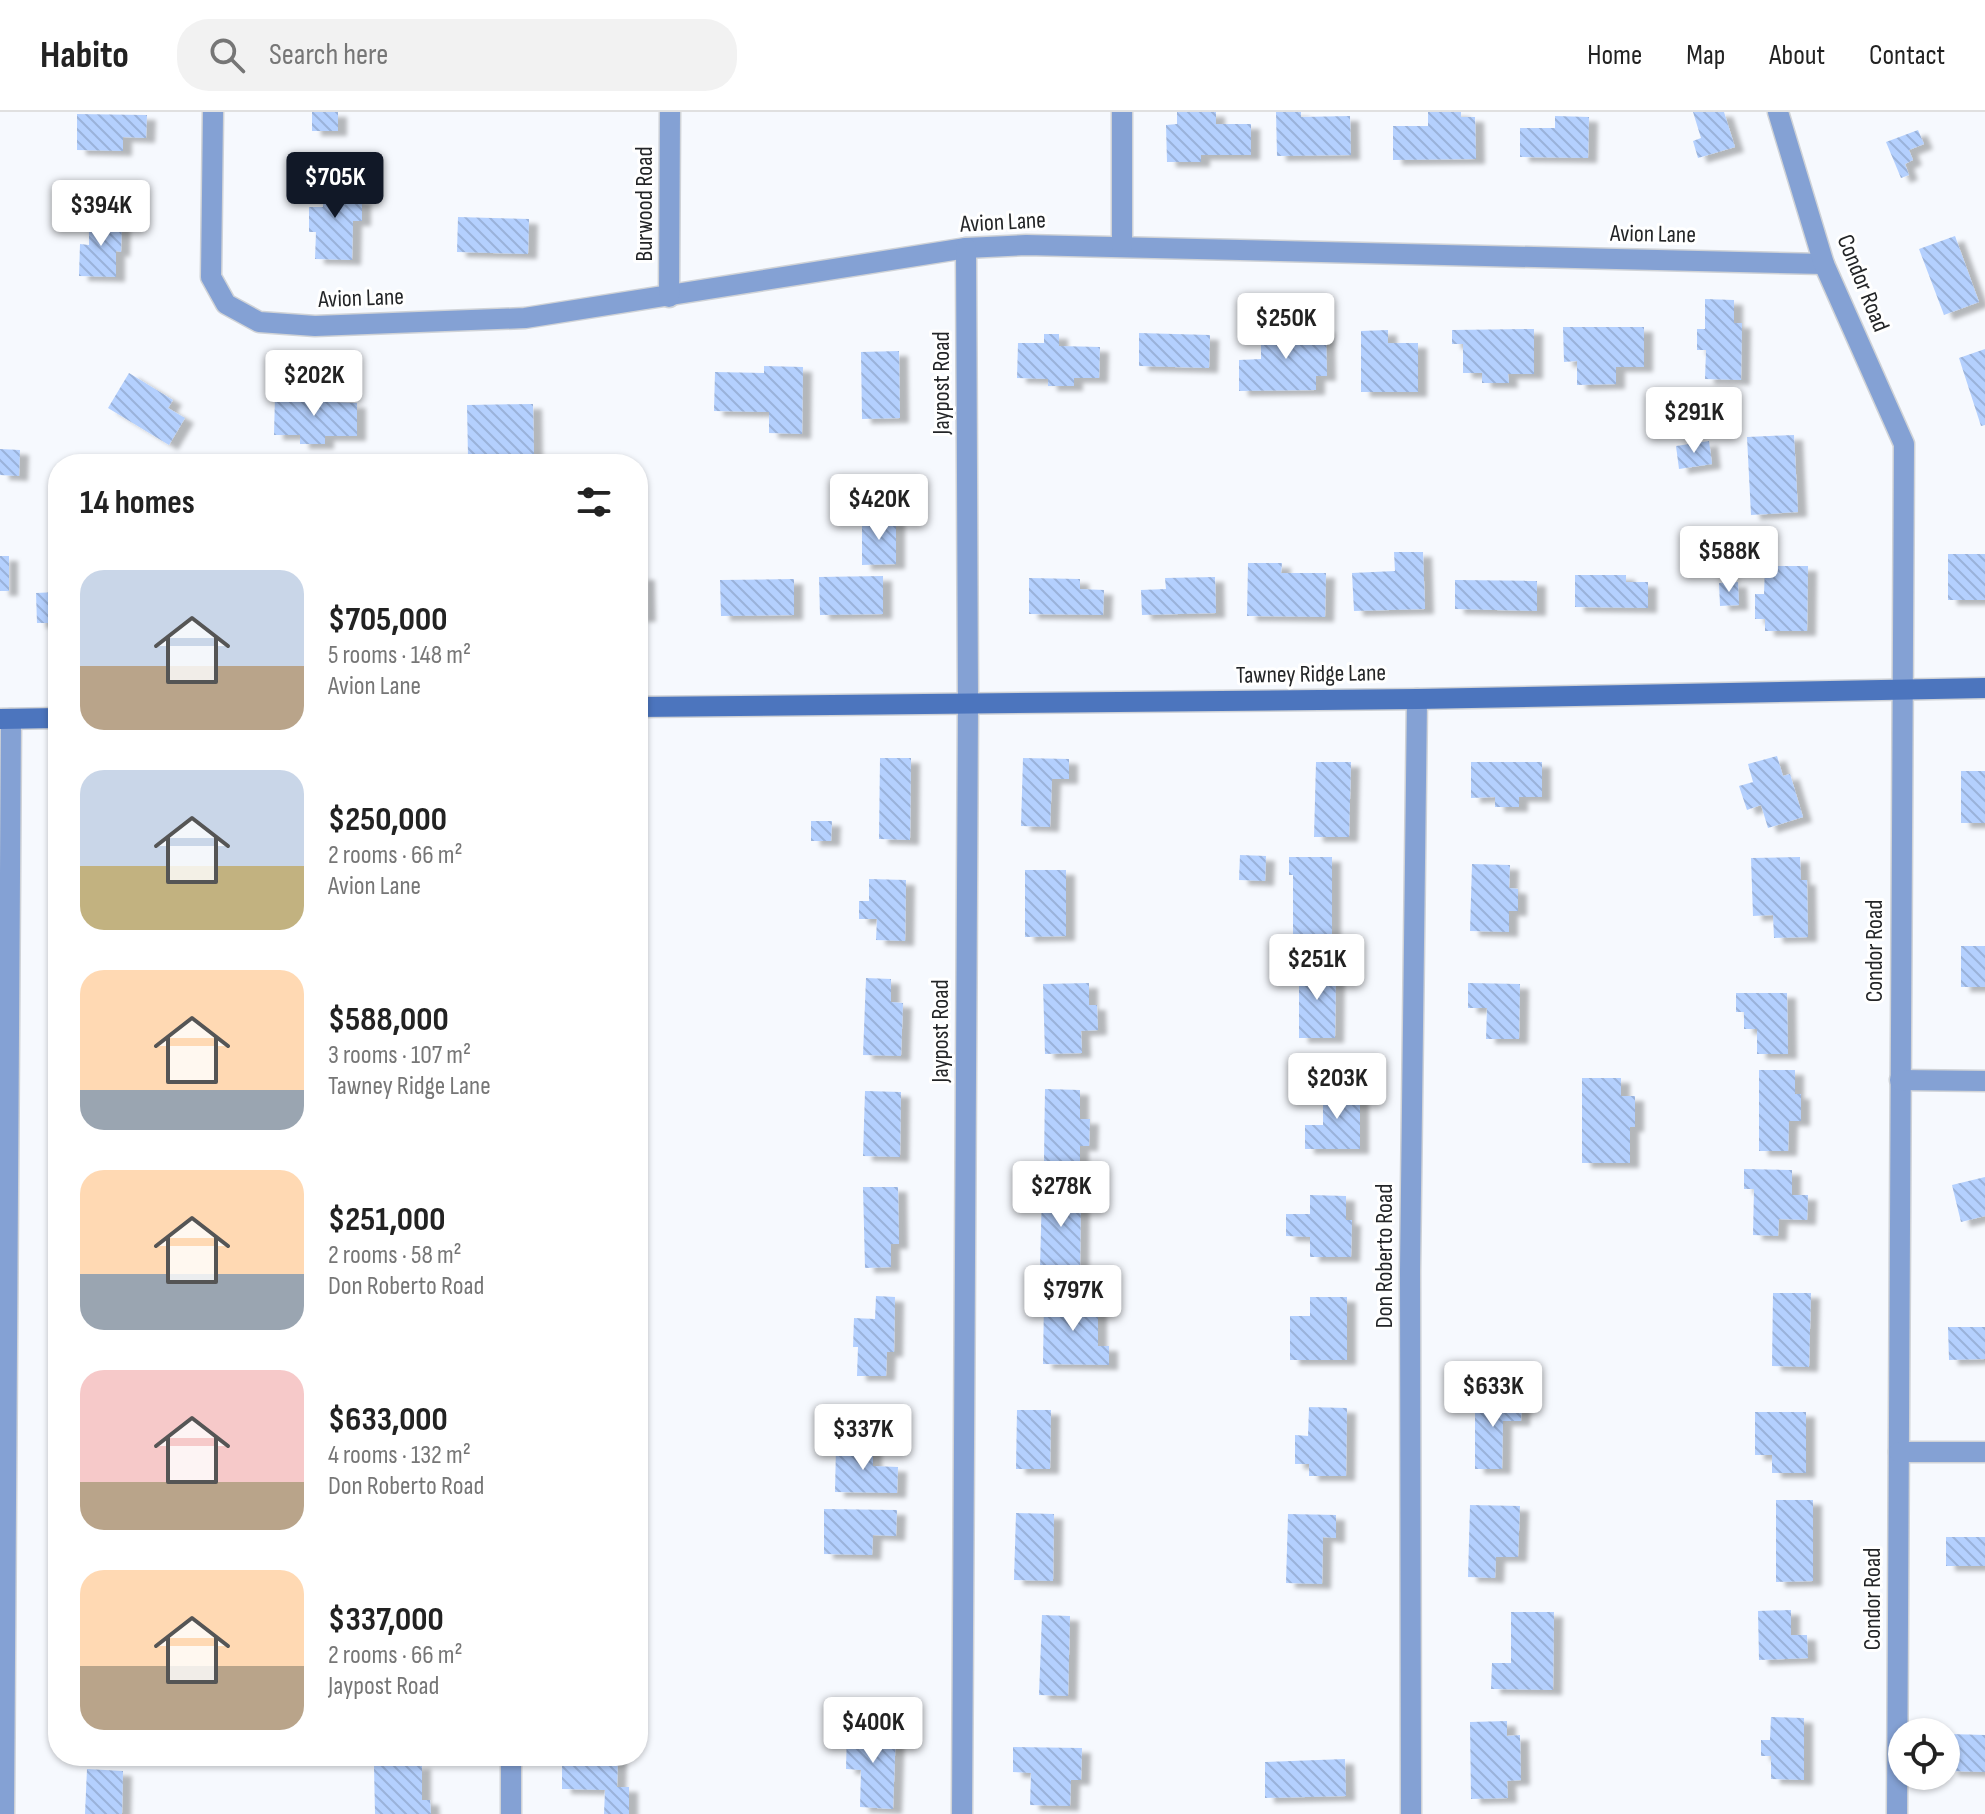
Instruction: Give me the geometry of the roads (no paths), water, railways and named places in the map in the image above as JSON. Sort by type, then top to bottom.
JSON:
[{"type":"street","name":"Avion Lane","points":[[213,112],[211,277],[226,304],[259,322],[315,326],[525,318],[966,248],[1122,246],[1824,264]]},
{"type":"street","name":"Burwood Road","points":[[669,297],[670,112]]},
{"type":"street","points":[[1122,112],[1122,246]]},
{"type":"street","name":"Condor Road","points":[[1778,112],[1824,264],[1904,444],[1897,1814]]},
{"type":"street","name":"Jaypost Road","points":[[962,1814],[968,704],[966,248]]},
{"type":"street","name":"Tawney Ridge Lane","points":[[648,707],[1417,699],[1985,688]]},
{"type":"street","name":"Don Roberto Road","points":[[1411,1814],[1410,1271],[1417,699]]},
{"type":"street","points":[[4,1814],[6,719],[48,718]]},
{"type":"street","points":[[1900,1080],[1985,1081]]},
{"type":"street","points":[[1899,1452],[1985,1452]]},
{"type":"street","points":[[511,1766],[511,1814]]}]
